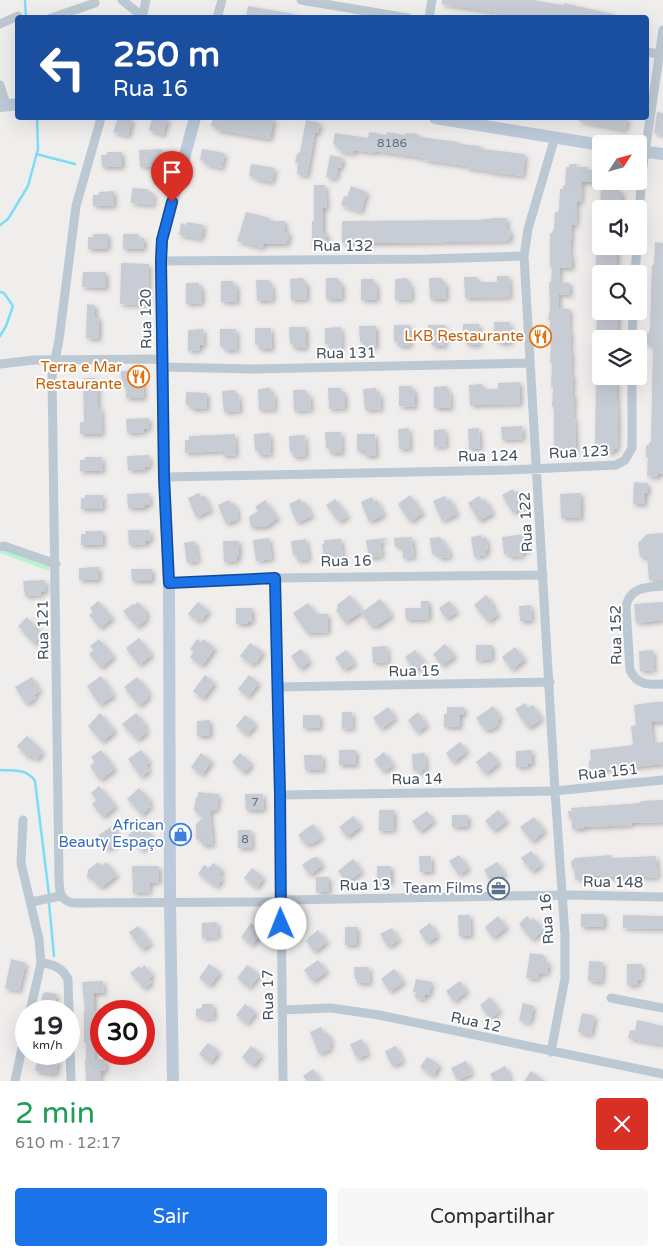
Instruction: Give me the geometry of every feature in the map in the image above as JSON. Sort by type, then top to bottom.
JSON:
[{"type":"street","points":[[122,0],[140,15]]},
{"type":"street","points":[[142,15],[146,0]]},
{"type":"street","points":[[219,15],[222,0]]},
{"type":"street","points":[[301,0],[390,15]]},
{"type":"street","points":[[430,15],[432,0]]},
{"type":"street","points":[[59,15],[98,1]]},
{"type":"street","points":[[0,24],[15,17]]},
{"type":"street","points":[[649,113],[663,30]]},
{"type":"street","points":[[649,52],[660,54]]},
{"type":"street","points":[[0,85],[8,105]]},
{"type":"street","name":"Rua 121","points":[[54,898],[59,888],[52,375],[59,340],[76,206],[100,120]]},
{"type":"street","name":"Rua 120","points":[[169,583],[164,477],[162,240],[194,120]]},
{"type":"street","points":[[448,120],[592,143]]},
{"type":"street","points":[[645,135],[648,120]]},
{"type":"street","name":"Rua 124","points":[[164,477],[538,468],[524,256],[528,229],[555,137]]},
{"type":"street","points":[[648,152],[663,154]]},
{"type":"street","name":"Rua 132","points":[[161,261],[429,259],[524,256]]},
{"type":"street","points":[[0,364],[34,360],[162,363]]},
{"type":"street","name":"Rua 131","points":[[162,363],[253,368],[530,362]]},
{"type":"street","name":"Rua 123","points":[[538,468],[611,466],[625,460],[632,448],[632,385]]},
{"type":"street","name":"Rua 122","points":[[538,468],[543,575]]},
{"type":"street","points":[[0,547],[4,546],[56,564]]},
{"type":"street","name":"Rua 16","points":[[169,583],[275,578],[543,575],[555,791],[566,936],[565,978],[551,1052]]},
{"type":"street","name":"Rua 17","points":[[275,578],[280,795],[283,1081]]},
{"type":"street","points":[[169,583],[170,903],[173,1081]]},
{"type":"street","name":"Rua 152","points":[[663,586],[645,587],[636,590],[628,597],[626,607],[630,670],[632,675],[641,683],[649,685],[663,684]]},
{"type":"street","name":"Rua 15","points":[[278,687],[550,682]]},
{"type":"street","name":"Rua 151","points":[[555,791],[663,780]]},
{"type":"street","name":"Rua 14","points":[[280,795],[555,791]]},
{"type":"street","points":[[24,820],[21,863],[39,939],[40,963],[32,1000]]},
{"type":"street","name":"Rua 13","points":[[170,903],[562,895]]},
{"type":"street","name":"Rua 148","points":[[562,895],[663,897]]},
{"type":"street","points":[[31,902],[54,898],[70,903],[170,903]]},
{"type":"street","points":[[40,963],[59,967],[68,980],[71,1081]]},
{"type":"street","points":[[611,998],[663,1008]]},
{"type":"street","name":"Rua 12","points":[[282,1010],[331,1008],[363,1012],[663,1074]]},
{"type":"street","points":[[16,1081],[19,1065]]},
{"type":"green space","points":[[2,549],[50,566],[49,571],[0,553]]},
{"type":"building","points":[[442,0],[533,0],[563,5],[564,3],[613,15],[499,15],[494,14],[494,12],[442,4]]},
{"type":"building","points":[[248,6],[294,14],[294,15],[246,15]]},
{"type":"building","points":[[657,112],[663,113],[663,135],[654,133]]},
{"type":"building","points":[[117,120],[132,120],[128,136],[113,132]]},
{"type":"building","points":[[152,120],[167,120],[163,135],[149,130]]},
{"type":"building","points":[[212,120],[274,120],[270,139],[217,130],[217,127],[211,126]]},
{"type":"building","points":[[306,120],[320,124],[318,133],[315,132],[307,176],[297,174],[298,163],[295,162],[297,154],[300,152]]},
{"type":"building","points":[[579,120],[628,120],[625,130]]},
{"type":"building","points":[[369,132],[387,135],[387,132],[404,135],[406,133],[418,134],[420,137],[480,146],[482,149],[525,154],[523,176],[489,172],[467,168],[467,166],[424,160],[425,158],[375,151],[374,153],[354,150],[354,154],[340,151],[333,143],[335,133],[368,138]]},
{"type":"building","points":[[162,149],[163,166],[140,167],[139,150]]},
{"type":"building","points":[[202,149],[225,153],[222,168],[205,164],[206,162],[200,160]]},
{"type":"building","points":[[107,152],[122,152],[122,167],[102,167],[101,155],[107,155]]},
{"type":"building","points":[[330,155],[343,158],[341,168],[338,168],[336,179],[326,177]]},
{"type":"building","points":[[251,164],[275,168],[272,182],[254,179],[255,176],[249,176]]},
{"type":"building","points":[[569,164],[577,164],[576,167],[587,167],[587,170],[592,170],[592,182],[582,182],[581,202],[577,202],[576,225],[572,224],[570,256],[572,256],[572,268],[560,268],[559,282],[570,283],[570,295],[559,294],[559,308],[570,309],[569,331],[571,332],[570,352],[572,352],[571,375],[573,375],[572,395],[574,395],[573,418],[575,418],[576,452],[554,451],[554,408],[552,406],[553,387],[551,386],[552,363],[550,363],[551,344],[549,343],[550,320],[548,320],[550,308],[549,282],[551,282],[552,268],[550,267],[550,233],[554,230],[555,212],[558,212],[559,209],[560,189],[563,189],[563,186],[565,186],[566,167],[569,167]]},
{"type":"building","points":[[314,185],[325,185],[327,208],[323,208],[323,233],[327,233],[327,242],[325,244],[313,244],[312,242]]},
{"type":"building","points":[[351,186],[367,192],[361,212],[341,205],[344,196],[347,197]]},
{"type":"building","points":[[132,188],[148,189],[148,193],[154,193],[153,205],[131,203]]},
{"type":"building","points":[[601,190],[622,192],[622,200],[600,200]]},
{"type":"building","points":[[114,191],[114,206],[93,206],[93,195],[99,195],[99,192]]},
{"type":"building","points":[[246,212],[270,218],[269,221],[285,221],[285,232],[289,232],[287,244],[264,244],[262,248],[237,241]]},
{"type":"building","points":[[507,218],[507,229],[510,230],[511,238],[509,238],[509,241],[342,242],[342,221],[475,220]]},
{"type":"building","points":[[187,222],[204,225],[201,239],[179,235],[181,223],[186,225]]},
{"type":"building","points":[[93,234],[108,234],[108,249],[88,249],[88,237],[93,237]]},
{"type":"building","points":[[123,234],[138,234],[138,238],[144,238],[144,249],[123,249]]},
{"type":"building","points":[[655,242],[663,243],[663,474],[658,474],[658,477],[647,476],[648,457],[646,457],[646,445],[649,445],[649,442],[651,442],[653,346],[647,344],[647,333],[650,330],[652,265],[654,265]]},
{"type":"building","points":[[596,255],[617,255],[617,265],[596,265]]},
{"type":"building","points":[[121,263],[149,264],[148,305],[120,304]]},
{"type":"building","points":[[83,272],[106,272],[106,288],[82,287]]},
{"type":"building","points":[[497,276],[509,276],[510,297],[465,298],[464,277],[477,277],[477,282],[497,282]]},
{"type":"building","points":[[303,278],[303,283],[307,283],[307,299],[291,300],[290,279]]},
{"type":"building","points":[[326,278],[338,278],[338,283],[342,283],[342,299],[326,299]]},
{"type":"building","points":[[407,278],[408,283],[411,283],[412,299],[395,300],[395,279]]},
{"type":"building","points":[[429,278],[442,278],[442,283],[446,283],[446,299],[430,299]]},
{"type":"building","points":[[361,279],[373,279],[374,284],[377,284],[377,300],[361,300]]},
{"type":"building","points":[[256,280],[269,280],[269,284],[272,284],[273,300],[257,301]]},
{"type":"building","points":[[221,281],[233,281],[233,286],[237,285],[237,302],[221,302]]},
{"type":"building","points":[[186,283],[199,283],[199,287],[202,287],[202,303],[186,304]]},
{"type":"building","points":[[87,304],[95,305],[95,317],[99,317],[99,339],[86,338]]},
{"type":"building","points":[[597,320],[618,320],[618,330],[596,330]]},
{"type":"building","points":[[494,322],[510,322],[511,343],[498,343],[498,339],[494,339]]},
{"type":"building","points":[[463,324],[479,324],[479,345],[467,345],[467,340],[463,340]]},
{"type":"building","points":[[394,325],[410,325],[410,346],[398,346],[398,341],[394,342]]},
{"type":"building","points":[[428,325],[445,325],[445,346],[432,346],[432,341],[429,341]]},
{"type":"building","points":[[359,326],[376,326],[376,347],[363,347],[363,342],[360,342]]},
{"type":"building","points":[[289,327],[306,327],[306,348],[293,348],[293,343],[290,343]]},
{"type":"building","points":[[341,327],[342,348],[329,349],[329,344],[325,344],[325,328]]},
{"type":"building","points":[[255,328],[271,328],[272,349],[259,349],[259,344],[255,344]]},
{"type":"building","points":[[203,329],[204,345],[200,345],[200,350],[188,351],[188,330]]},
{"type":"building","points":[[220,329],[236,329],[237,350],[224,350],[224,346],[220,346]]},
{"type":"building","points":[[143,370],[144,398],[126,398],[126,386],[123,386],[120,371]]},
{"type":"building","points":[[83,378],[95,378],[95,384],[98,384],[98,408],[101,407],[102,434],[80,434],[80,422],[84,422]]},
{"type":"building","points":[[520,382],[520,404],[470,405],[469,385],[482,384],[482,389],[498,389],[498,383]]},
{"type":"building","points":[[596,385],[616,385],[617,449],[614,449],[614,452],[606,452],[606,449],[595,449]]},
{"type":"building","points":[[399,386],[412,386],[411,390],[415,390],[415,407],[399,406]]},
{"type":"building","points":[[447,386],[447,391],[450,391],[451,408],[434,408],[434,387]]},
{"type":"building","points":[[270,388],[271,393],[274,393],[275,409],[259,410],[258,389]]},
{"type":"building","points":[[328,388],[341,388],[341,393],[345,392],[345,408],[329,409]]},
{"type":"building","points":[[376,388],[376,393],[380,393],[381,409],[365,410],[363,389]]},
{"type":"building","points":[[235,390],[235,395],[239,395],[240,411],[224,412],[222,391]]},
{"type":"building","points":[[293,390],[306,390],[306,395],[310,394],[311,410],[294,411]]},
{"type":"building","points":[[186,392],[207,393],[207,409],[191,409],[191,405],[186,405]]},
{"type":"building","points":[[149,418],[149,429],[144,429],[144,432],[127,433],[126,419]]},
{"type":"building","points":[[522,426],[523,439],[502,440],[501,427]]},
{"type":"building","points":[[409,428],[410,449],[399,449],[398,429]]},
{"type":"building","points":[[479,428],[480,449],[469,449],[468,429]]},
{"type":"building","points":[[445,429],[446,446],[434,447],[434,430]]},
{"type":"building","points":[[325,432],[341,432],[342,453],[330,453],[329,448],[326,448]]},
{"type":"building","points":[[270,433],[271,454],[259,455],[258,450],[255,450],[254,434]]},
{"type":"building","points":[[235,434],[236,455],[223,456],[223,451],[185,453],[185,440],[189,440],[189,436]]},
{"type":"building","points":[[357,434],[375,434],[376,456],[365,456],[365,451],[357,451]]},
{"type":"building","points":[[305,435],[306,456],[293,457],[293,452],[290,452],[289,436]]},
{"type":"building","points":[[149,455],[150,467],[145,467],[145,470],[128,470],[127,456]]},
{"type":"building","points":[[85,457],[102,457],[103,471],[80,471],[80,460],[85,460]]},
{"type":"building","points":[[634,482],[648,483],[648,493],[645,493],[645,504],[633,504]]},
{"type":"building","points":[[513,489],[515,493],[518,491],[527,505],[513,513],[502,495]]},
{"type":"building","points":[[149,493],[150,505],[145,505],[145,508],[128,508],[127,494]]},
{"type":"building","points":[[199,493],[201,497],[204,495],[211,510],[196,517],[188,498]]},
{"type":"building","points":[[581,493],[581,518],[561,518],[560,494]]},
{"type":"building","points":[[85,495],[103,495],[103,509],[81,509],[81,498],[85,498]]},
{"type":"building","points":[[410,495],[423,513],[410,522],[398,504]]},
{"type":"building","points":[[445,496],[447,501],[450,499],[457,514],[442,521],[433,501]]},
{"type":"building","points":[[479,496],[482,501],[485,499],[493,513],[479,521],[468,503]]},
{"type":"building","points":[[372,497],[374,502],[377,500],[384,515],[369,522],[361,502]]},
{"type":"building","points":[[300,499],[302,503],[305,502],[312,516],[297,523],[289,504]]},
{"type":"building","points":[[335,499],[348,516],[339,522],[326,505]]},
{"type":"building","points":[[229,500],[231,504],[234,503],[237,509],[238,519],[226,524],[218,505]]},
{"type":"building","points":[[265,500],[278,518],[265,527],[251,527],[249,517],[258,511],[255,507]]},
{"type":"building","points":[[128,530],[150,530],[151,541],[146,541],[146,544],[129,545]]},
{"type":"building","points":[[85,531],[103,531],[103,545],[81,545],[81,534],[86,534]]},
{"type":"building","points":[[663,533],[663,579],[649,580],[647,557],[640,557],[638,543],[647,534]]},
{"type":"building","points":[[526,534],[528,551],[522,551],[523,556],[509,557],[509,553],[504,554],[502,537]]},
{"type":"building","points":[[481,535],[482,538],[486,537],[488,551],[485,551],[486,555],[474,557],[471,537]]},
{"type":"building","points":[[412,537],[414,557],[403,558],[402,546],[395,547],[394,538]]},
{"type":"building","points":[[440,537],[449,550],[450,557],[438,558],[437,553],[432,554],[430,538]]},
{"type":"building","points":[[269,538],[272,559],[256,561],[253,540]]},
{"type":"building","points":[[387,538],[380,543],[382,556],[369,558],[366,540]]},
{"type":"building","points":[[306,539],[309,559],[297,561],[296,554],[293,555],[291,541]]},
{"type":"building","points":[[341,539],[343,559],[333,560],[332,556],[324,557],[322,544],[324,544],[324,540]]},
{"type":"building","points":[[195,541],[198,561],[187,563],[184,543]]},
{"type":"building","points":[[223,541],[239,541],[239,557],[237,557],[237,561],[224,562]]},
{"type":"building","points":[[99,567],[99,580],[79,580],[79,568]]},
{"type":"building","points":[[131,569],[152,569],[152,581],[132,581]]},
{"type":"building","points":[[45,580],[46,592],[40,592],[41,595],[25,596],[23,581]]},
{"type":"building","points":[[350,595],[362,611],[345,623],[336,610],[338,608],[337,605]]},
{"type":"building","points":[[486,595],[498,614],[488,622],[474,605]]},
{"type":"building","points":[[380,599],[392,615],[377,626],[371,626],[361,613]]},
{"type":"building","points":[[98,601],[113,618],[100,628],[89,615],[93,612],[90,608]]},
{"type":"building","points":[[421,601],[429,601],[429,619],[406,620],[405,608],[421,608]]},
{"type":"building","points":[[449,601],[457,612],[446,619],[439,608]]},
{"type":"building","points":[[138,602],[147,612],[146,620],[137,627],[123,611]]},
{"type":"building","points":[[198,602],[209,611],[201,621],[199,619],[197,621],[188,614]]},
{"type":"building","points":[[663,602],[663,620],[636,623],[634,604]]},
{"type":"building","points":[[308,603],[316,614],[328,614],[328,632],[307,633],[293,613]]},
{"type":"building","points":[[531,605],[532,621],[520,621],[519,606]]},
{"type":"building","points":[[236,608],[252,608],[252,622],[236,624]]},
{"type":"building","points":[[27,617],[43,635],[34,644],[18,626]]},
{"type":"building","points":[[139,638],[152,655],[139,665],[126,648]]},
{"type":"building","points":[[99,639],[114,656],[101,668],[89,654],[94,650],[90,646]]},
{"type":"building","points":[[197,639],[201,642],[203,639],[215,648],[202,666],[190,657],[194,652],[190,649]]},
{"type":"building","points":[[250,643],[263,652],[256,663],[254,662],[252,665],[240,656]]},
{"type":"building","points":[[445,644],[455,656],[442,666],[433,654]]},
{"type":"building","points":[[476,645],[492,645],[492,659],[476,661]]},
{"type":"building","points":[[387,646],[388,662],[373,663],[372,647]]},
{"type":"building","points":[[515,647],[525,659],[512,670],[502,657]]},
{"type":"building","points":[[301,649],[310,662],[300,669],[291,656]]},
{"type":"building","points":[[346,650],[355,663],[344,670],[335,658]]},
{"type":"building","points":[[415,650],[425,663],[414,671],[405,657]]},
{"type":"building","points":[[653,650],[654,670],[640,671],[639,651]]},
{"type":"building","points":[[205,675],[215,683],[203,699],[193,691]]},
{"type":"building","points":[[249,675],[259,683],[248,697],[238,689]]},
{"type":"building","points":[[101,676],[114,695],[100,705],[87,686]]},
{"type":"building","points":[[32,677],[40,691],[34,695],[36,698],[26,704],[15,687]]},
{"type":"building","points":[[137,677],[149,694],[147,699],[139,706],[124,687]]},
{"type":"building","points":[[663,702],[663,722],[651,722],[653,743],[663,742],[663,764],[593,771],[593,768],[589,768],[589,761],[591,760],[590,750],[633,745],[631,726],[636,725],[634,705]]},
{"type":"building","points":[[525,703],[528,708],[533,705],[542,719],[528,728],[515,709]]},
{"type":"building","points":[[493,706],[501,718],[497,721],[499,724],[490,730],[485,730],[476,718]]},
{"type":"building","points":[[388,707],[396,718],[381,729],[373,718]]},
{"type":"building","points":[[447,707],[464,707],[464,715],[460,715],[460,727],[444,727],[444,714],[447,714]]},
{"type":"building","points":[[342,712],[352,712],[353,728],[342,729]]},
{"type":"building","points":[[418,712],[427,725],[417,733],[408,720]]},
{"type":"building","points":[[100,713],[115,731],[102,742],[88,726]]},
{"type":"building","points":[[136,713],[146,725],[144,727],[147,732],[137,740],[122,724]]},
{"type":"building","points":[[245,715],[256,724],[247,735],[236,726]]},
{"type":"building","points":[[303,715],[320,715],[320,728],[303,728]]},
{"type":"building","points":[[210,720],[210,736],[197,736],[197,721]]},
{"type":"building","points":[[27,736],[43,752],[36,760],[31,755],[29,758],[17,746]]},
{"type":"building","points":[[460,742],[467,751],[453,763],[446,753]]},
{"type":"building","points":[[101,750],[115,769],[100,780],[90,766],[95,762],[91,757]]},
{"type":"building","points":[[141,750],[150,762],[146,765],[150,770],[141,777],[128,759]]},
{"type":"building","points":[[339,750],[356,750],[356,765],[339,765]]},
{"type":"building","points":[[532,750],[532,764],[528,764],[528,767],[516,767],[516,751]]},
{"type":"building","points":[[490,751],[499,763],[485,774],[476,762]]},
{"type":"building","points":[[384,752],[394,765],[383,772],[374,760]]},
{"type":"building","points":[[201,753],[212,761],[202,775],[191,767]]},
{"type":"building","points":[[240,753],[252,764],[244,773],[232,762]]},
{"type":"building","points":[[425,753],[426,770],[419,774],[416,770],[413,770],[412,754]]},
{"type":"building","points":[[304,755],[322,755],[323,770],[305,770]]},
{"type":"building","points":[[99,786],[116,806],[103,817],[92,804],[97,800],[91,793]]},
{"type":"building","points":[[139,788],[151,801],[148,803],[151,806],[142,815],[127,799]]},
{"type":"building","points":[[198,792],[219,794],[217,809],[210,811],[213,845],[202,845],[201,839],[196,839],[196,824],[203,818],[194,810]]},
{"type":"building","points":[[245,794],[263,794],[264,810],[246,810]]},
{"type":"building","points":[[663,800],[663,822],[572,829],[572,818],[569,819],[568,811],[572,811],[571,808]]},
{"type":"building","points":[[379,810],[394,810],[394,830],[379,831]]},
{"type":"building","points":[[498,810],[507,821],[494,831],[485,821]]},
{"type":"building","points":[[427,811],[434,821],[420,832],[412,821]]},
{"type":"building","points":[[452,815],[468,815],[468,827],[452,827]]},
{"type":"building","points":[[353,816],[361,826],[347,837],[339,827]]},
{"type":"building","points":[[534,817],[545,831],[532,842],[520,827]]},
{"type":"building","points":[[115,824],[116,844],[108,849],[105,848],[97,836]]},
{"type":"building","points":[[141,824],[152,836],[148,840],[151,843],[142,851],[128,835]]},
{"type":"building","points":[[313,824],[322,837],[312,844],[305,844],[298,835]]},
{"type":"building","points":[[238,830],[251,830],[252,848],[238,848]]},
{"type":"building","points":[[531,851],[542,864],[532,872],[521,858]]},
{"type":"building","points":[[459,855],[469,868],[459,875],[449,861]]},
{"type":"building","points":[[611,855],[611,858],[656,856],[658,877],[646,878],[646,876],[624,879],[624,876],[601,878],[601,875],[575,879],[571,861],[574,858]]},
{"type":"building","points":[[419,856],[431,856],[432,872],[420,872]]},
{"type":"building","points":[[317,857],[323,865],[310,875],[302,865]]},
{"type":"building","points":[[353,859],[362,871],[347,883],[338,871]]},
{"type":"building","points":[[98,862],[102,866],[106,862],[117,875],[102,887],[98,886],[91,878],[87,878],[88,870]]},
{"type":"building","points":[[497,862],[505,874],[492,883],[484,870]]},
{"type":"building","points":[[213,863],[223,870],[219,875],[223,878],[217,887],[198,874],[204,865],[209,868]]},
{"type":"building","points":[[132,866],[159,866],[159,882],[149,883],[150,892],[133,893]]},
{"type":"building","points":[[377,866],[391,866],[391,883],[377,884]]},
{"type":"building","points":[[252,868],[264,878],[256,888],[244,878]]},
{"type":"building","points":[[316,877],[329,877],[329,892],[316,892]]},
{"type":"building","points":[[581,914],[604,914],[604,927],[581,927]]},
{"type":"building","points":[[458,915],[470,915],[471,936],[459,936]]},
{"type":"building","points":[[623,915],[663,916],[663,929],[623,928]]},
{"type":"building","points":[[498,916],[507,927],[493,938],[485,927]]},
{"type":"building","points":[[527,916],[531,921],[534,918],[544,930],[532,940],[519,924]]},
{"type":"building","points":[[217,922],[218,937],[202,938],[202,923]]},
{"type":"building","points":[[251,923],[262,932],[252,945],[241,937]]},
{"type":"building","points":[[430,923],[438,936],[427,943],[419,931]]},
{"type":"building","points":[[138,926],[151,943],[142,950],[129,932]]},
{"type":"building","points":[[345,927],[357,927],[357,945],[345,945]]},
{"type":"building","points":[[392,928],[399,940],[388,947],[380,934]]},
{"type":"building","points":[[318,930],[327,942],[314,952],[306,941]]},
{"type":"building","points":[[530,953],[544,955],[543,961],[549,962],[547,974],[539,973],[538,979],[526,978]]},
{"type":"building","points":[[11,959],[26,963],[19,991],[5,988]]},
{"type":"building","points":[[318,960],[327,971],[313,982],[304,970]]},
{"type":"building","points":[[589,961],[603,962],[602,982],[588,981]]},
{"type":"building","points":[[209,964],[220,972],[210,986],[199,978]]},
{"type":"building","points":[[627,964],[642,964],[641,980],[638,980],[638,985],[627,985]]},
{"type":"building","points":[[144,965],[153,975],[149,979],[152,982],[144,989],[130,973],[139,966],[141,969]]},
{"type":"building","points":[[247,965],[260,975],[249,988],[237,978]]},
{"type":"building","points":[[354,967],[369,967],[370,983],[357,983]]},
{"type":"building","points":[[394,969],[404,982],[390,992],[381,979]]},
{"type":"building","points":[[416,979],[432,982],[429,995],[425,995],[424,1000],[415,998],[416,992],[413,992]]},
{"type":"building","points":[[103,981],[104,993],[94,993],[94,1000],[90,1000],[90,1065],[106,1065],[106,1071],[101,1071],[101,1081],[86,1081],[85,1011],[82,982]]},
{"type":"building","points":[[460,981],[467,991],[454,1002],[446,991]]},
{"type":"building","points":[[43,993],[57,994],[56,1000],[41,1000]]},
{"type":"building","points":[[490,997],[500,1011],[490,1019],[480,1005]]},
{"type":"building","points":[[523,1003],[534,1006],[530,1023],[519,1020]]},
{"type":"building","points":[[202,1004],[213,1004],[214,1018],[202,1019],[202,1016],[196,1017],[196,1009],[202,1008]]},
{"type":"building","points":[[245,1004],[256,1012],[247,1024],[236,1015]]},
{"type":"building","points":[[582,1013],[595,1016],[591,1035],[578,1032]]},
{"type":"building","points":[[637,1020],[663,1026],[663,1045],[628,1038],[630,1030],[635,1031]]},
{"type":"building","points":[[321,1027],[324,1034],[328,1033],[332,1044],[329,1045],[331,1049],[319,1054],[310,1032]]},
{"type":"building","points":[[362,1039],[368,1054],[357,1059],[350,1044]]},
{"type":"building","points":[[208,1043],[219,1052],[210,1063],[199,1054]]},
{"type":"building","points":[[251,1046],[262,1055],[253,1066],[242,1057]]},
{"type":"building","points":[[396,1046],[403,1061],[392,1066],[385,1051]]},
{"type":"building","points":[[427,1057],[440,1065],[433,1076],[420,1067]]},
{"type":"building","points":[[466,1061],[472,1074],[457,1080],[451,1068]]},
{"type":"building","points":[[36,1065],[57,1065],[56,1073],[54,1074],[35,1071]]},
{"type":"building","points":[[505,1066],[511,1078],[506,1081],[494,1081],[490,1074]]},
{"type":"building","points":[[313,1069],[321,1081],[307,1081],[303,1076]]},
{"type":"building","points":[[531,1071],[545,1081],[524,1081]]},
{"type":"waterway","points":[[25,0],[26,15]]},
{"type":"waterway","points":[[0,225],[8,219],[28,186],[38,149],[37,120]]},
{"type":"waterway","points":[[36,154],[75,164]]},
{"type":"waterway","points":[[0,292],[4,293],[13,306],[6,326],[0,336]]},
{"type":"waterway","points":[[0,770],[24,772],[35,781],[49,895]]},
{"type":"waterway","points":[[49,903],[54,956]]},
{"type":"place","name":"LKB Restaurante","points":[[540,336]]},
{"type":"place","name":"Terra e Mar Restaurante","points":[[138,376]]},
{"type":"place","name":"African Beauty Espaço","points":[[180,834]]},
{"type":"place","name":"Team Films","points":[[499,888]]},
{"type":"route","points":[[172,202],[162,240],[161,261],[164,477],[169,583],[275,578],[281,924]]}]
